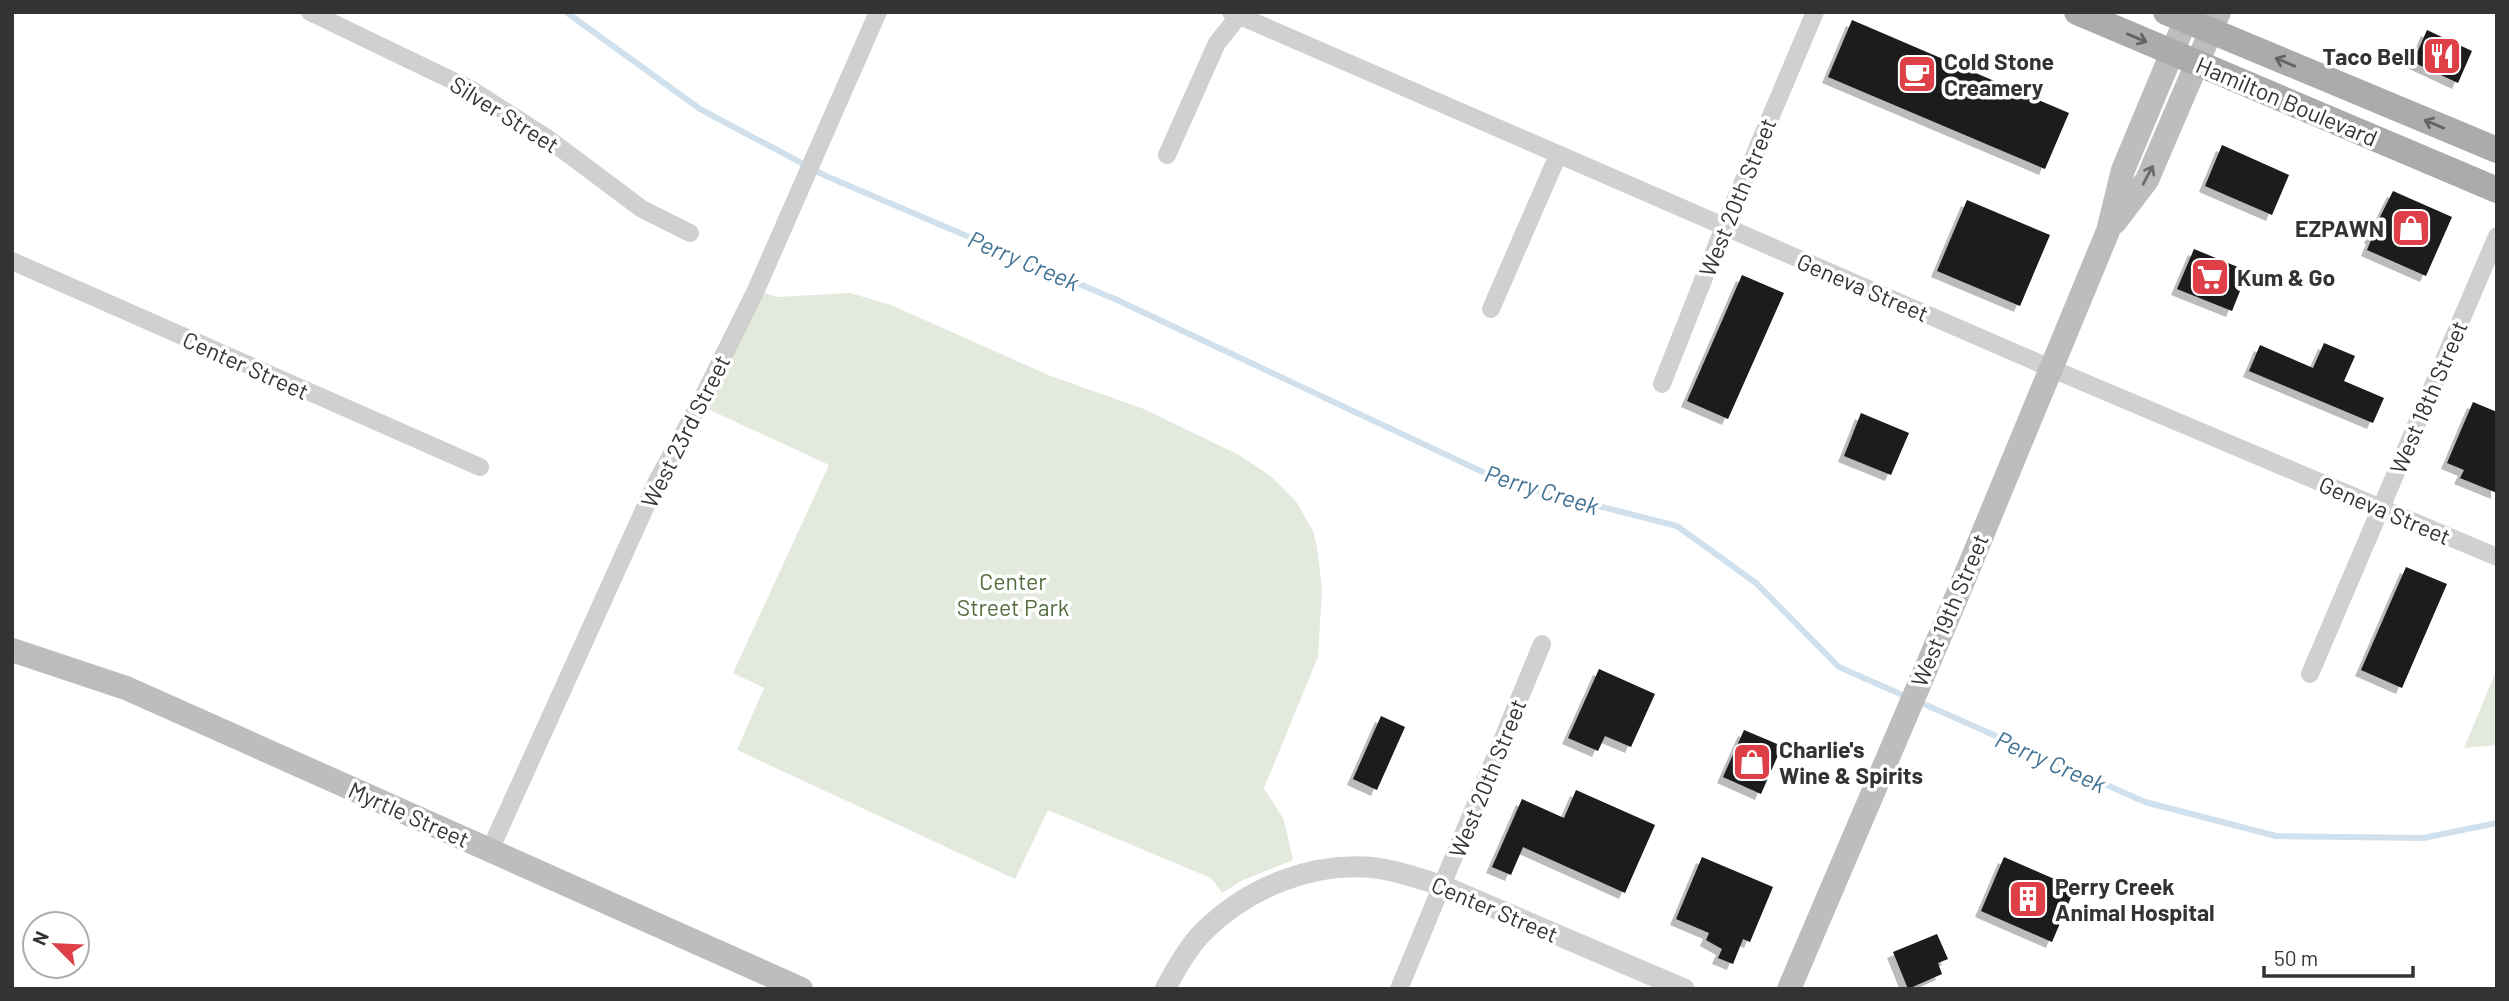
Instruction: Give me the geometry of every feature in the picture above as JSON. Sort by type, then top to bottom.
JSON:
[{"type":"main road","name":"Hamilton Boulevard","points":[[2077,12],[2497,190]]},
{"type":"main road","name":"Hamilton Boulevard","points":[[2180,15],[2215,22],[2497,150]]},
{"type":"main road","name":"West 19th Street","points":[[1789,989],[2108,230],[2123,170],[2171,53],[2180,15]]},
{"type":"main road","name":"West 19th Street","points":[[2108,230],[2147,180],[2215,22]]},
{"type":"main road","name":"Myrtle Street","points":[[12,650],[126,688],[801,989]]},
{"type":"street","name":"Silver Street","points":[[310,12],[472,90],[547,138],[642,209],[690,233]]},
{"type":"street","name":"West 23rd Street","points":[[490,850],[658,480],[699,405],[761,278],[878,12]]},
{"type":"street","name":"West 20th Street","points":[[1662,384],[1724,227],[1815,12]]},
{"type":"street","name":"Geneva Street","points":[[1238,13],[1724,227],[2497,558]]},
{"type":"street","points":[[1167,155],[1217,43],[1238,13]]},
{"type":"street","points":[[1491,309],[1558,155]]},
{"type":"street","name":"West 18th Street","points":[[2310,674],[2497,236]]},
{"type":"street","name":"Center Street","points":[[12,261],[480,467]]},
{"type":"street","name":"West 20th Street","points":[[1399,989],[1542,644]]},
{"type":"street","name":"Center Street","points":[[1165,989],[1179,963],[1203,932],[1228,910],[1271,884],[1297,874],[1338,868],[1375,868],[1443,886],[1684,989]]},
{"type":"green space","name":"Center Street Park","points":[[756,290],[777,297],[850,293],[891,305],[1048,375],[1144,409],[1239,455],[1272,477],[1297,503],[1313,531],[1317,547],[1322,588],[1318,657],[1264,788],[1284,820],[1293,860],[1243,880],[1222,893],[1211,878],[1048,810],[1015,879],[737,750],[764,688],[733,673],[829,465],[699,405]]},
{"type":"green space","points":[[2497,669],[2497,745],[2464,748]]},
{"type":"building","points":[[1852,20],[2069,113],[2045,169],[1828,77]]},
{"type":"building","name":"Taco Bell","points":[[2427,30],[2472,51],[2458,83],[2413,62]]},
{"type":"building","points":[[2222,145],[2289,175],[2272,215],[2205,186]]},
{"type":"building","name":"EZPAWN","points":[[2393,191],[2452,217],[2426,276],[2367,250],[2372,238],[2370,237]]},
{"type":"building","points":[[1967,200],[2050,235],[2020,306],[1937,271]]},
{"type":"building","points":[[2194,249],[2245,270],[2232,311],[2177,289]]},
{"type":"building","points":[[1742,275],[1784,293],[1728,419],[1687,401]]},
{"type":"building","points":[[2324,343],[2355,356],[2344,381],[2384,398],[2373,423],[2249,371],[2260,345],[2313,368]]},
{"type":"building","points":[[2473,402],[2497,412],[2497,493],[2460,478],[2464,470],[2447,463]]},
{"type":"building","points":[[1861,413],[1909,433],[1891,475],[1844,456]]},
{"type":"building","points":[[2406,567],[2447,584],[2402,688],[2361,670]]},
{"type":"building","points":[[1599,669],[1655,694],[1631,747],[1605,736],[1598,751],[1568,738]]},
{"type":"building","points":[[1381,716],[1405,727],[1377,790],[1353,779]]},
{"type":"building","name":"Charlie's Wine & Spirits","points":[[1744,730],[1782,746],[1761,794],[1723,777]]},
{"type":"building","points":[[1576,790],[1655,825],[1625,893],[1523,847],[1511,875],[1492,867],[1522,799],[1564,818]]},
{"type":"building","points":[[1702,857],[1773,887],[1750,942],[1743,939],[1733,964],[1718,958],[1722,949],[1706,940],[1709,933],[1676,919]]},
{"type":"building","name":"Perry Creek Animal Hospital","points":[[2004,857],[2075,888],[2052,942],[1981,911]]},
{"type":"building","points":[[1937,934],[1948,959],[1938,963],[1942,974],[1908,989],[1893,952]]},
{"type":"waterway","name":"Perry Creek","points":[[566,12],[700,109],[826,176],[1117,300],[1504,482],[1677,526],[1756,583],[1839,667],[1907,697]]},
{"type":"waterway","name":"Perry Creek","points":[[1917,701],[2145,802],[2276,836],[2423,838],[2497,823]]},
{"type":"place","name":"Taco Bell","points":[[2442,56]]},
{"type":"place","name":"Cold Stone Creamery","points":[[1917,74]]},
{"type":"place","name":"EZPAWN","points":[[2411,228]]},
{"type":"place","name":"Kum & Go","points":[[2210,277]]},
{"type":"place","name":"Charlie's Wine & Spirits","points":[[1752,762]]},
{"type":"place","name":"Perry Creek Animal Hospital","points":[[2028,899]]}]
